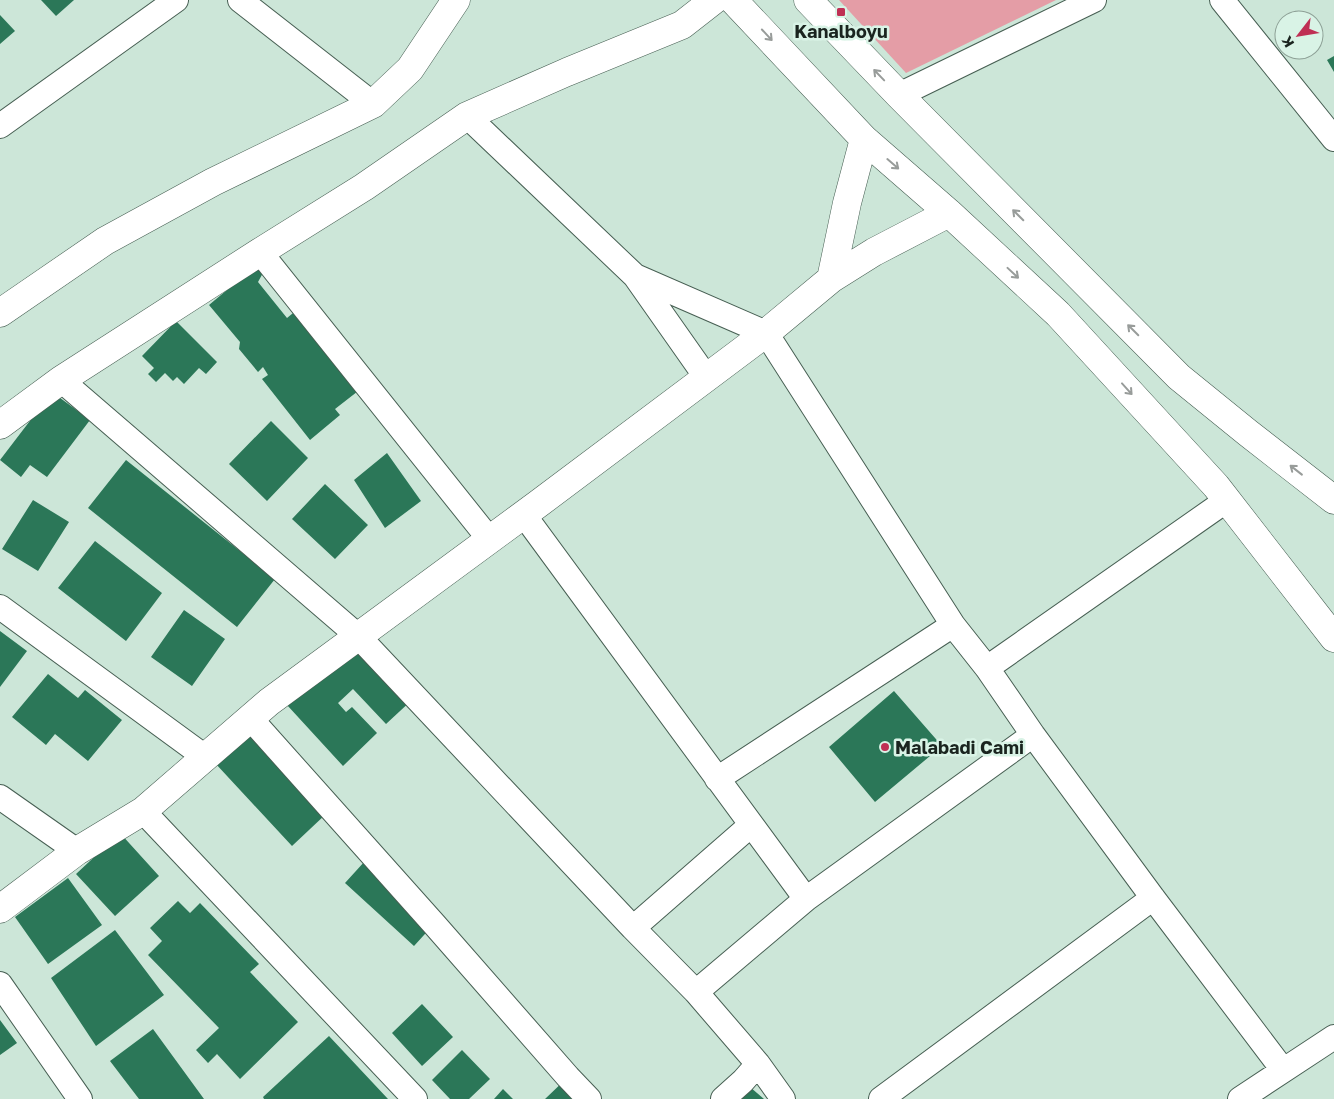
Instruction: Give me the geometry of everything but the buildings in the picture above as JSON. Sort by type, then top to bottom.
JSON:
[{"type":"street","points":[[0,126],[176,0]]},
{"type":"street","points":[[240,0],[373,104]]},
{"type":"street","points":[[0,313],[104,241],[213,182],[373,104],[410,70],[456,0]]},
{"type":"street","points":[[0,425],[61,380],[260,252],[364,188],[467,116],[568,72],[682,26],[714,0]]},
{"type":"street","points":[[733,0],[864,139],[949,213],[1058,314],[1216,486],[1334,638]]},
{"type":"street","points":[[808,0],[899,95],[1179,377],[1334,500]]},
{"type":"street","points":[[899,95],[1094,0]]},
{"type":"street","points":[[1222,0],[1334,139]]},
{"type":"street","points":[[467,116],[635,276],[706,377]]},
{"type":"street","points":[[831,279],[847,203],[864,139]]},
{"type":"street","points":[[0,909],[78,851],[143,810],[269,702],[524,515],[766,333],[831,279],[874,252],[949,213]]},
{"type":"street","points":[[260,252],[490,540]]},
{"type":"street","points":[[635,276],[766,333],[953,625],[1153,898],[1283,1070]]},
{"type":"street","points":[[61,380],[358,636],[632,928],[696,992],[758,1064],[783,1099]]},
{"type":"street","points":[[986,668],[1227,500]]},
{"type":"street","points":[[524,515],[806,899]]},
{"type":"street","points":[[0,607],[205,757]]},
{"type":"street","points":[[717,779],[953,625]]},
{"type":"street","points":[[250,718],[568,1077],[590,1099]]},
{"type":"street","points":[[696,992],[806,899],[1033,735]]},
{"type":"street","points":[[0,797],[78,851]]},
{"type":"street","points":[[143,810],[415,1099]]},
{"type":"street","points":[[632,928],[751,825]]},
{"type":"street","points":[[881,1099],[1153,898]]},
{"type":"street","points":[[0,984],[80,1099]]},
{"type":"street","points":[[1240,1099],[1334,1037]]},
{"type":"street","points":[[723,1099],[758,1064]]},
{"type":"shaded area","points":[[839,0],[1056,0],[906,73]]},
{"type":"place","name":"Kanalboyu","points":[[841,12]]},
{"type":"place","name":"Malabadi Cami","points":[[885,747]]}]
